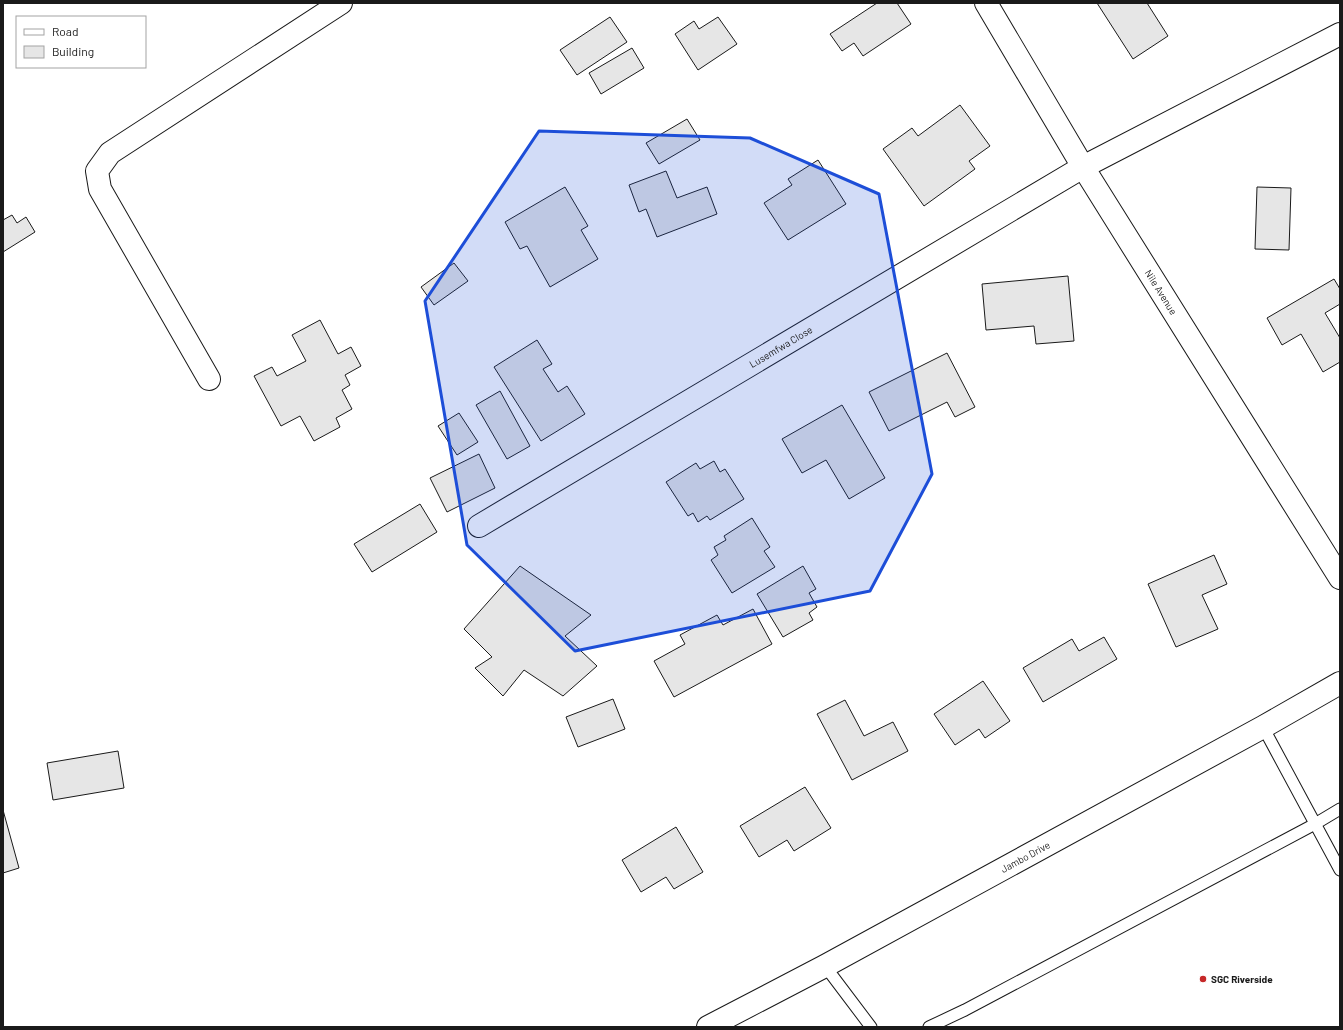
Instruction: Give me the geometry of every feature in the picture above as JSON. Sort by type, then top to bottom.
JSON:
[{"type":"street","points":[[209,379],[100,189],[97,171],[110,153],[341,3]]},
{"type":"street","name":"Nile Avenue","points":[[986,3],[1083,168],[1340,578]]},
{"type":"street","name":"Lusemfwa Close","points":[[479,526],[1083,168],[1340,34]]},
{"type":"street","name":"Jambo Drive","points":[[708,1027],[825,966],[1340,683]]},
{"type":"lane","points":[[1262,727],[1340,870]]},
{"type":"lane","points":[[929,1027],[965,1010],[1315,824],[1340,809]]},
{"type":"lane","points":[[825,966],[871,1027]]},
{"type":"highlighted area","points":[[539,131],[750,138],[879,194],[932,474],[870,591],[575,651],[467,545],[425,301]]},
{"type":"building","points":[[877,3],[897,3],[911,24],[863,56],[854,43],[842,51],[830,34]]},
{"type":"building","points":[[1097,3],[1147,3],[1168,36],[1133,59]]},
{"type":"building","points":[[610,17],[627,42],[577,75],[560,50]]},
{"type":"building","points":[[718,17],[737,44],[698,70],[675,34],[694,21],[699,29]]},
{"type":"building","points":[[632,48],[644,68],[601,94],[589,73]]},
{"type":"building","points":[[960,105],[990,146],[969,161],[975,169],[924,206],[883,149],[912,128],[918,136]]},
{"type":"building","points":[[687,119],[700,140],[659,164],[646,143]]},
{"type":"building","points":[[818,160],[846,204],[788,240],[764,203],[792,185],[788,179]]},
{"type":"building","points":[[666,171],[677,198],[707,187],[717,214],[657,237],[646,209],[639,212],[629,185]]},
{"type":"building","points":[[565,187],[588,226],[581,230],[598,259],[550,287],[527,246],[520,249],[505,222]]},
{"type":"building","points":[[1257,187],[1291,188],[1289,250],[1255,249]]},
{"type":"building","points":[[12,215],[17,223],[26,217],[35,232],[3,252],[3,220]]},
{"type":"building","points":[[454,263],[468,281],[434,305],[421,287]]},
{"type":"building","points":[[1068,276],[1074,341],[1036,344],[1034,326],[986,330],[982,284]]},
{"type":"building","points":[[1334,279],[1340,289],[1340,304],[1325,313],[1340,338],[1340,362],[1323,372],[1301,334],[1282,345],[1267,318]]},
{"type":"building","points":[[320,320],[338,354],[351,347],[361,366],[345,375],[350,385],[342,390],[352,409],[336,418],[340,427],[314,441],[300,416],[281,426],[254,376],[272,367],[277,376],[306,361],[292,335]]},
{"type":"building","points":[[537,340],[552,364],[543,369],[558,392],[567,386],[585,414],[541,441],[494,367]]},
{"type":"building","points":[[947,353],[975,407],[955,417],[947,402],[889,431],[869,392]]},
{"type":"building","points":[[500,391],[530,446],[507,459],[476,405]]},
{"type":"building","points":[[842,405],[885,478],[849,499],[826,460],[802,473],[782,439]]},
{"type":"building","points":[[459,413],[478,442],[457,455],[438,426]]},
{"type":"building","points":[[479,454],[495,488],[447,512],[430,478]]},
{"type":"building","points":[[714,461],[720,472],[725,469],[744,499],[710,520],[707,516],[698,522],[693,513],[688,516],[666,482],[696,463],[700,469]]},
{"type":"building","points":[[420,504],[437,532],[372,572],[354,544]]},
{"type":"building","points":[[752,518],[770,547],[764,551],[775,567],[732,593],[711,560],[718,555],[714,547],[726,540],[724,536]]},
{"type":"building","points":[[1214,555],[1227,584],[1202,595],[1218,629],[1176,647],[1148,584]]},
{"type":"building","points":[[520,566],[591,615],[565,636],[597,666],[563,696],[524,670],[503,696],[475,668],[492,657],[464,629]]},
{"type":"building","points":[[803,566],[816,589],[809,593],[817,607],[809,613],[813,620],[783,637],[757,594]]},
{"type":"building","points":[[753,609],[772,644],[674,697],[654,661],[685,644],[680,635],[717,615],[723,625]]},
{"type":"building","points":[[1104,637],[1117,659],[1043,702],[1023,668],[1072,639],[1079,651]]},
{"type":"building","points":[[983,681],[1010,721],[985,738],[979,729],[955,745],[934,714]]},
{"type":"building","points":[[613,699],[625,729],[578,747],[566,717]]},
{"type":"building","points":[[845,700],[864,736],[893,722],[908,751],[852,780],[817,714]]},
{"type":"building","points":[[118,751],[124,788],[53,800],[47,763]]},
{"type":"building","points":[[805,787],[831,828],[794,851],[787,840],[759,857],[740,826]]},
{"type":"building","points":[[3,810],[19,868],[3,873]]},
{"type":"building","points":[[676,827],[703,872],[674,889],[666,877],[641,892],[622,860]]},
{"type":"place","name":"SGC Riverside","points":[[1203,979]]}]
